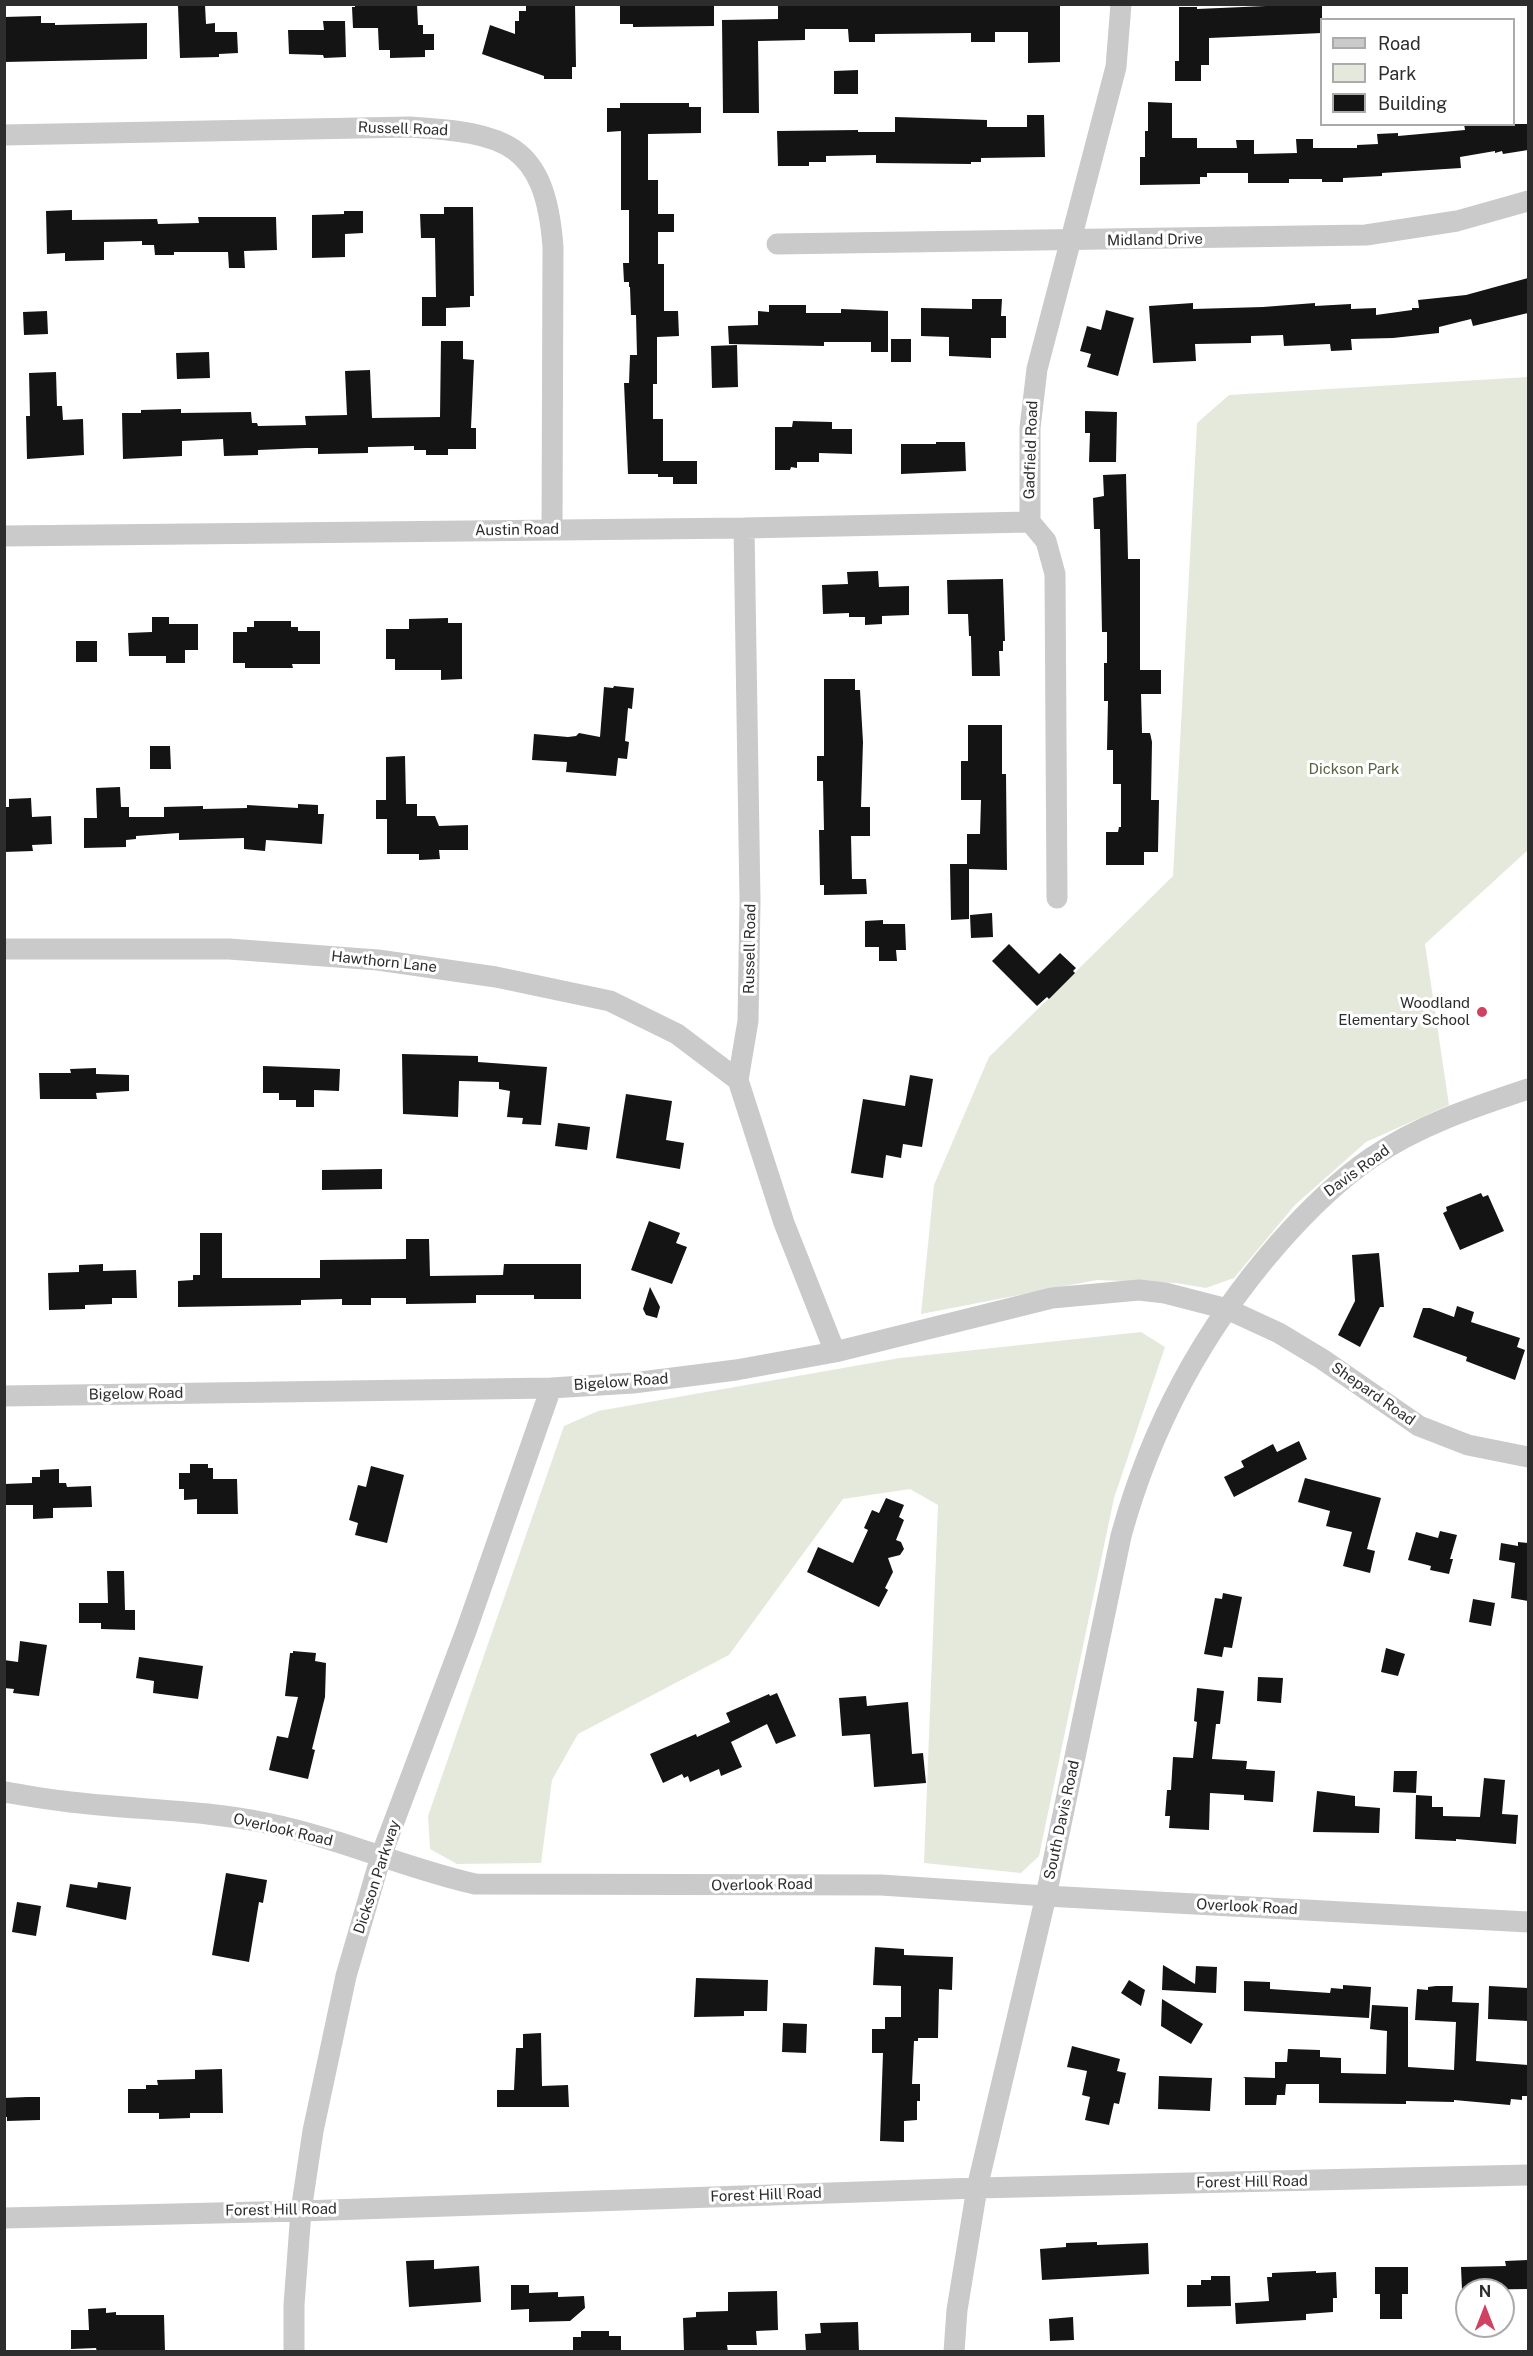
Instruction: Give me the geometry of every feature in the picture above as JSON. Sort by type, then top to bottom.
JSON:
[{"type":"street","name":"Gadfield Road","points":[[1030,522],[1032,396],[1069,241],[1116,67],[1121,4]]},
{"type":"street","name":"Russell Road","points":[[4,135],[410,127],[445,129],[488,137],[513,148],[533,167],[544,191],[551,217],[553,247],[552,530]]},
{"type":"street","name":"Midland Drive","points":[[777,244],[1366,235],[1457,221],[1528,201]]},
{"type":"street","name":"Austin Road","points":[[4,536],[744,528],[1030,522]]},
{"type":"street","points":[[1030,522],[1046,541],[1055,574],[1057,898]]},
{"type":"street","name":"Russell Road","points":[[744,528],[750,901],[748,1021],[738,1080],[788,1233],[835,1352]]},
{"type":"street","name":"Hawthorn Lane","points":[[4,950],[229,949],[378,960],[496,978],[610,1001],[676,1034],[738,1080]]},
{"type":"street","name":"Davis Road","points":[[1227,1309],[1261,1264],[1331,1187],[1364,1163],[1441,1119],[1528,1089]]},
{"type":"street","name":"Bigelow Road","points":[[4,1396],[551,1388],[633,1383],[697,1376],[835,1352],[1052,1298],[1139,1290],[1165,1293],[1227,1309]]},
{"type":"street","name":"Shepard Road","points":[[1227,1309],[1279,1333],[1314,1353],[1419,1426],[1468,1445],[1528,1457]]},
{"type":"street","name":"South Davis Road","points":[[954,2352],[957,2310],[977,2188],[1046,1896],[1121,1536],[1134,1489],[1175,1393],[1227,1309]]},
{"type":"street","name":"Dickson Parkway","points":[[294,2352],[294,2305],[301,2211],[313,2131],[346,1976],[381,1856],[466,1631],[551,1388]]},
{"type":"street","name":"Overlook Road","points":[[4,1792],[63,1801],[235,1817],[316,1835],[435,1875],[475,1884],[881,1885],[1528,1922]]},
{"type":"street","name":"Forest Hill Road","points":[[4,2218],[301,2211],[977,2188],[1528,2175]]},
{"type":"green space","name":"Dickson Park","points":[[1528,377],[1528,850],[1425,944],[1449,1105],[1366,1142],[1295,1205],[1234,1278],[1206,1288],[1176,1283],[1097,1280],[921,1314],[934,1185],[989,1057],[1173,876],[1197,423],[1229,395]]},
{"type":"green space","points":[[1141,1332],[1165,1347],[1114,1498],[1039,1856],[1021,1873],[924,1863],[938,1505],[910,1489],[843,1499],[729,1655],[578,1734],[552,1780],[541,1863],[457,1864],[430,1849],[428,1816],[564,1426],[598,1411],[900,1358]]},
{"type":"building","points":[[355,4],[417,4],[418,25],[423,25],[423,34],[434,34],[434,50],[425,50],[425,57],[390,58],[390,50],[379,50],[378,28],[353,28],[352,7],[355,7]]},
{"type":"building","points":[[526,4],[575,4],[576,67],[572,67],[572,79],[544,79],[544,76],[482,54],[490,25],[515,34],[515,21],[519,21],[519,11],[526,11]]},
{"type":"building","points":[[620,4],[714,4],[714,26],[633,27],[633,24],[620,24]]},
{"type":"building","points":[[778,4],[1060,4],[1060,62],[1028,63],[1028,32],[995,32],[995,42],[971,42],[971,33],[875,34],[875,42],[849,42],[848,29],[805,29],[805,40],[758,41],[759,113],[723,113],[722,20],[778,19]]},
{"type":"building","points":[[1266,4],[1322,4],[1320,33],[1209,38],[1209,65],[1201,65],[1201,81],[1175,81],[1175,61],[1179,61],[1179,7],[1197,7],[1197,9],[1266,6]]},
{"type":"building","points":[[205,5],[206,24],[215,23],[215,32],[237,32],[238,53],[219,54],[219,57],[180,58],[178,6]]},
{"type":"building","points":[[41,16],[41,23],[55,23],[55,25],[147,23],[147,59],[4,62],[4,17]]},
{"type":"building","points":[[323,21],[345,21],[346,57],[324,58],[323,55],[289,54],[288,30],[324,30]]},
{"type":"building","points":[[858,70],[858,94],[834,94],[834,71]]},
{"type":"building","points":[[1148,102],[1172,103],[1172,138],[1197,138],[1197,148],[1237,148],[1236,140],[1254,140],[1254,154],[1297,153],[1296,139],[1313,139],[1313,148],[1357,148],[1357,145],[1378,144],[1377,134],[1398,133],[1398,136],[1465,130],[1464,126],[1528,124],[1528,150],[1503,154],[1502,151],[1495,153],[1495,151],[1460,157],[1461,168],[1382,173],[1382,176],[1343,178],[1343,182],[1322,182],[1322,179],[1289,179],[1289,183],[1248,183],[1248,173],[1207,173],[1207,177],[1200,177],[1200,184],[1140,185],[1140,157],[1145,157],[1145,131],[1148,131]]},
{"type":"building","points":[[620,103],[689,103],[689,107],[701,107],[701,133],[648,134],[648,180],[658,180],[658,214],[674,214],[674,232],[658,232],[658,264],[664,264],[664,311],[678,311],[679,336],[657,337],[657,384],[653,384],[653,419],[663,419],[663,461],[697,461],[697,484],[673,484],[673,477],[658,477],[658,474],[628,474],[624,383],[629,383],[630,355],[637,355],[636,315],[631,315],[629,282],[624,282],[623,263],[629,263],[629,210],[621,210],[621,131],[607,132],[607,108],[620,108]]},
{"type":"building","points":[[1027,115],[1044,115],[1045,157],[981,158],[981,162],[971,162],[971,164],[876,163],[876,155],[826,156],[826,162],[809,162],[809,166],[778,166],[777,131],[895,132],[895,117],[987,120],[987,127],[1027,127]]},
{"type":"building","points":[[444,207],[473,207],[474,296],[470,296],[470,307],[446,308],[446,326],[422,326],[422,297],[436,297],[435,238],[421,238],[420,214],[444,214]]},
{"type":"building","points":[[72,210],[72,220],[157,219],[158,224],[199,223],[198,217],[276,217],[277,250],[244,251],[245,268],[229,268],[228,252],[174,252],[174,255],[155,255],[154,245],[142,245],[142,241],[104,242],[104,260],[65,261],[65,253],[47,254],[46,211]]},
{"type":"building","points":[[344,211],[363,211],[363,233],[345,234],[345,257],[312,258],[312,215],[344,214]]},
{"type":"building","points":[[1528,278],[1528,313],[1473,326],[1471,319],[1439,327],[1439,333],[1393,338],[1351,339],[1352,350],[1331,351],[1330,344],[1284,346],[1283,335],[1251,336],[1251,343],[1195,344],[1196,361],[1153,363],[1149,306],[1193,303],[1193,309],[1315,303],[1315,306],[1351,304],[1351,309],[1376,308],[1376,315],[1419,308],[1418,300],[1466,295]]},
{"type":"building","points":[[972,299],[1002,299],[1001,316],[1006,316],[1006,338],[991,338],[991,358],[949,356],[949,337],[921,336],[921,308],[972,309]]},
{"type":"building","points":[[769,305],[806,305],[806,313],[841,313],[841,309],[888,311],[888,352],[871,352],[871,342],[824,342],[824,346],[729,344],[728,326],[758,325],[758,311],[769,312]]},
{"type":"building","points":[[1106,310],[1134,318],[1118,376],[1087,367],[1091,354],[1080,351],[1087,326],[1101,330]]},
{"type":"building","points":[[47,311],[48,334],[24,335],[23,312]]},
{"type":"building","points":[[891,339],[911,339],[911,362],[891,362]]},
{"type":"building","points":[[441,341],[463,341],[463,359],[474,360],[471,428],[476,428],[476,449],[448,449],[448,455],[426,455],[426,450],[414,450],[414,446],[368,447],[368,453],[318,454],[318,448],[306,448],[258,450],[258,455],[224,456],[223,439],[182,441],[182,456],[123,459],[122,413],[181,409],[181,413],[251,412],[252,423],[257,423],[258,426],[306,425],[305,416],[347,415],[345,371],[370,370],[372,418],[440,417]]},
{"type":"building","points":[[737,345],[738,387],[712,388],[711,346]]},
{"type":"building","points":[[209,352],[210,378],[177,379],[176,353]]},
{"type":"building","points":[[56,372],[57,406],[62,406],[63,420],[83,419],[84,455],[27,459],[26,416],[30,416],[29,373]]},
{"type":"building","points":[[1085,411],[1117,412],[1116,462],[1089,462],[1090,433],[1085,433]]},
{"type":"building","points":[[793,421],[832,422],[832,429],[852,429],[852,454],[819,453],[819,462],[797,462],[797,468],[775,470],[775,427],[792,427]]},
{"type":"building","points":[[936,442],[965,442],[966,471],[901,474],[901,444],[936,444]]},
{"type":"building","points":[[1126,474],[1128,559],[1140,559],[1140,670],[1161,670],[1161,694],[1141,694],[1142,733],[1150,733],[1152,742],[1151,800],[1159,800],[1158,852],[1144,852],[1144,865],[1106,865],[1106,832],[1118,832],[1121,827],[1121,784],[1113,784],[1113,750],[1107,750],[1108,701],[1104,701],[1104,663],[1107,663],[1107,632],[1102,632],[1100,529],[1094,529],[1093,498],[1104,496],[1103,475]]},
{"type":"building","points":[[878,571],[879,587],[909,586],[909,615],[882,616],[882,624],[865,625],[865,617],[849,617],[849,613],[823,614],[822,585],[848,584],[847,572]]},
{"type":"building","points":[[1003,579],[1005,641],[1003,641],[1003,651],[999,651],[1000,676],[972,676],[968,614],[948,614],[947,580]]},
{"type":"building","points":[[152,617],[169,617],[169,624],[198,624],[198,650],[185,650],[185,663],[166,663],[166,656],[129,656],[128,633],[152,632]]},
{"type":"building","points":[[448,618],[448,623],[462,623],[462,679],[441,680],[441,670],[395,670],[395,659],[386,659],[386,629],[409,629],[409,619]]},
{"type":"building","points":[[254,621],[291,621],[291,627],[298,627],[298,631],[320,631],[320,664],[292,664],[293,668],[245,668],[245,663],[233,663],[233,632],[247,632],[247,627],[254,627]]},
{"type":"building","points":[[76,641],[97,641],[97,662],[76,662]]},
{"type":"building","points":[[824,679],[855,679],[855,690],[860,690],[863,742],[861,807],[870,807],[870,836],[851,836],[852,879],[866,879],[867,894],[824,895],[824,885],[820,885],[819,830],[824,830],[823,781],[817,781],[817,756],[824,756]]},
{"type":"building","points":[[614,686],[634,688],[632,709],[628,708],[625,741],[629,742],[627,759],[618,758],[616,776],[566,772],[567,762],[532,760],[534,734],[568,737],[579,733],[600,737],[604,687],[613,688]]},
{"type":"building","points":[[968,725],[1002,725],[1002,774],[1006,774],[1007,870],[969,869],[969,919],[951,920],[950,864],[967,864],[967,834],[980,834],[981,800],[961,800],[961,761],[968,761]]},
{"type":"building","points":[[150,746],[170,746],[171,769],[150,769]]},
{"type":"building","points":[[405,756],[406,804],[417,804],[417,816],[435,816],[439,826],[468,825],[468,850],[439,850],[440,859],[419,860],[419,854],[387,854],[387,819],[376,819],[376,800],[386,800],[386,757]]},
{"type":"building","points":[[120,787],[121,807],[129,807],[129,817],[164,817],[164,807],[247,808],[247,805],[298,808],[298,804],[318,805],[318,814],[324,814],[322,844],[266,840],[265,851],[244,849],[244,838],[179,840],[179,833],[136,836],[136,839],[126,840],[126,847],[84,848],[84,818],[97,818],[96,788]]},
{"type":"building","points":[[31,798],[32,817],[51,816],[52,844],[32,845],[33,851],[4,852],[4,807],[9,807],[9,799]]},
{"type":"building","points":[[992,913],[993,937],[971,938],[970,915]]},
{"type":"building","points":[[883,920],[883,924],[905,924],[906,950],[896,950],[897,961],[879,961],[879,947],[865,947],[865,921]]},
{"type":"building","points":[[1009,944],[1039,974],[1060,953],[1076,968],[1073,971],[1075,973],[1049,999],[1047,997],[1037,1006],[992,961]]},
{"type":"building","points":[[402,1054],[478,1056],[478,1062],[547,1067],[541,1125],[522,1124],[523,1118],[507,1117],[510,1091],[499,1089],[499,1082],[459,1081],[458,1117],[403,1114]]},
{"type":"building","points":[[263,1066],[340,1069],[339,1091],[314,1090],[314,1107],[296,1107],[296,1100],[279,1100],[279,1093],[263,1093]]},
{"type":"building","points":[[96,1068],[96,1074],[129,1075],[129,1091],[96,1093],[97,1099],[40,1099],[39,1073],[71,1073],[70,1069]]},
{"type":"building","points":[[910,1075],[933,1079],[922,1147],[903,1144],[901,1158],[886,1155],[883,1178],[851,1173],[863,1099],[905,1106]]},
{"type":"building","points":[[626,1094],[672,1101],[666,1140],[684,1143],[680,1169],[616,1158]]},
{"type":"building","points":[[558,1123],[590,1127],[587,1150],[555,1146]]},
{"type":"building","points":[[382,1169],[382,1189],[322,1190],[322,1170]]},
{"type":"building","points":[[1481,1193],[1483,1197],[1488,1195],[1504,1231],[1460,1250],[1443,1213],[1447,1211],[1446,1207]]},
{"type":"building","points":[[649,1221],[680,1233],[676,1243],[687,1247],[672,1284],[631,1270]]},
{"type":"building","points":[[200,1233],[222,1233],[222,1278],[320,1278],[320,1260],[406,1259],[406,1239],[429,1239],[430,1276],[503,1275],[504,1264],[581,1264],[581,1299],[534,1299],[534,1295],[476,1295],[476,1303],[406,1304],[406,1298],[371,1298],[371,1305],[342,1305],[342,1299],[301,1300],[301,1305],[178,1307],[178,1281],[193,1280],[193,1275],[200,1275]]},
{"type":"building","points":[[1379,1253],[1384,1307],[1380,1307],[1360,1347],[1338,1335],[1355,1301],[1352,1255]]},
{"type":"building","points":[[103,1264],[103,1271],[136,1270],[137,1298],[112,1298],[112,1304],[85,1305],[85,1309],[49,1310],[48,1273],[79,1272],[79,1265]]},
{"type":"building","points":[[650,1287],[660,1307],[657,1318],[646,1315],[643,1309]]},
{"type":"building","points":[[1457,1306],[1474,1312],[1471,1322],[1520,1338],[1517,1347],[1525,1350],[1515,1380],[1466,1361],[1467,1357],[1413,1337],[1423,1308],[1430,1308],[1454,1317]]},
{"type":"building","points":[[1299,1441],[1307,1459],[1234,1497],[1224,1477],[1244,1467],[1241,1461],[1273,1444],[1277,1452]]},
{"type":"building","points":[[190,1464],[208,1464],[208,1468],[213,1468],[213,1479],[237,1479],[238,1514],[197,1514],[197,1499],[184,1500],[184,1489],[179,1489],[179,1473],[190,1473]]},
{"type":"building","points":[[371,1466],[404,1475],[387,1543],[355,1535],[358,1523],[349,1520],[358,1485],[366,1487]]},
{"type":"building","points":[[59,1469],[59,1483],[66,1483],[67,1487],[91,1486],[92,1507],[53,1508],[53,1518],[33,1519],[33,1505],[4,1505],[4,1484],[32,1483],[32,1477],[40,1477],[40,1470]]},
{"type":"building","points":[[1305,1478],[1381,1498],[1367,1549],[1375,1551],[1370,1573],[1343,1566],[1352,1532],[1326,1526],[1330,1511],[1298,1502]]},
{"type":"building","points":[[886,1498],[904,1505],[899,1517],[904,1520],[896,1540],[901,1542],[904,1549],[900,1555],[888,1558],[893,1572],[885,1588],[888,1590],[879,1607],[807,1572],[818,1547],[853,1563],[868,1530],[864,1528],[872,1510],[879,1513]]},
{"type":"building","points":[[1440,1531],[1457,1535],[1450,1559],[1453,1559],[1449,1574],[1430,1570],[1431,1566],[1408,1560],[1416,1532],[1438,1538]]},
{"type":"building","points":[[1518,1542],[1528,1543],[1528,1601],[1511,1598],[1515,1563],[1499,1560],[1501,1543],[1518,1546]]},
{"type":"building","points":[[107,1571],[124,1571],[125,1610],[135,1610],[135,1630],[101,1629],[101,1623],[79,1623],[79,1603],[108,1603]]},
{"type":"building","points":[[1223,1593],[1242,1597],[1232,1648],[1224,1647],[1222,1657],[1204,1654],[1215,1598],[1222,1599]]},
{"type":"building","points":[[1473,1599],[1495,1603],[1491,1626],[1469,1622]]},
{"type":"building","points":[[20,1641],[47,1645],[39,1696],[13,1693],[14,1689],[4,1688],[4,1660],[18,1662]]},
{"type":"building","points":[[1386,1648],[1405,1654],[1398,1676],[1381,1672]]},
{"type":"building","points":[[293,1651],[316,1653],[315,1661],[326,1663],[325,1697],[312,1749],[315,1750],[308,1779],[269,1770],[277,1736],[288,1738],[298,1697],[285,1696],[290,1653]]},
{"type":"building","points":[[139,1657],[203,1666],[198,1699],[153,1693],[154,1681],[136,1678]]},
{"type":"building","points":[[1258,1677],[1283,1678],[1281,1703],[1257,1701]]},
{"type":"building","points":[[1197,1688],[1224,1691],[1220,1724],[1216,1724],[1212,1759],[1247,1761],[1246,1769],[1275,1771],[1273,1802],[1244,1800],[1244,1795],[1210,1793],[1209,1830],[1169,1828],[1170,1816],[1165,1816],[1167,1790],[1171,1790],[1173,1757],[1193,1758],[1197,1722],[1194,1721]]},
{"type":"building","points":[[777,1693],[796,1736],[776,1744],[767,1724],[731,1742],[742,1767],[721,1776],[719,1769],[690,1782],[688,1776],[684,1778],[682,1774],[663,1783],[650,1754],[730,1722],[726,1713],[769,1694],[770,1696]]},
{"type":"building","points":[[866,1696],[867,1706],[908,1702],[912,1754],[923,1753],[926,1783],[874,1787],[870,1734],[842,1736],[839,1698]]},
{"type":"building","points":[[1394,1771],[1417,1771],[1416,1793],[1393,1792]]},
{"type":"building","points":[[1484,1778],[1505,1780],[1502,1814],[1518,1815],[1516,1844],[1456,1839],[1456,1841],[1415,1839],[1416,1795],[1432,1796],[1432,1807],[1443,1807],[1443,1816],[1480,1817]]},
{"type":"building","points":[[1317,1791],[1355,1796],[1355,1806],[1380,1808],[1379,1833],[1313,1832]]},
{"type":"building","points":[[226,1873],[267,1880],[263,1903],[259,1902],[249,1962],[212,1955]]},
{"type":"building","points":[[98,1882],[131,1887],[126,1920],[66,1907],[70,1884],[97,1888]]},
{"type":"building","points":[[17,1902],[41,1906],[36,1936],[12,1932]]},
{"type":"building","points":[[875,1947],[904,1949],[904,1955],[953,1957],[952,1990],[939,1989],[938,2038],[918,2038],[918,2041],[914,2041],[912,2084],[920,2084],[920,2101],[917,2101],[917,2120],[904,2121],[904,2142],[880,2141],[883,2053],[872,2053],[872,2029],[885,2029],[885,2017],[901,2017],[901,1986],[873,1985]]},
{"type":"building","points":[[1163,1965],[1195,1984],[1196,1966],[1217,1967],[1216,1993],[1162,1990]]},
{"type":"building","points":[[696,1978],[768,1980],[767,2011],[744,2011],[744,2016],[694,2017]]},
{"type":"building","points":[[1129,1980],[1145,1990],[1141,2006],[1121,1993]]},
{"type":"building","points":[[1244,1981],[1270,1982],[1270,1989],[1330,1993],[1331,1988],[1343,1989],[1343,1985],[1371,1987],[1369,2018],[1244,2011]]},
{"type":"building","points":[[1453,1986],[1452,2002],[1479,2003],[1476,2061],[1528,2065],[1528,2096],[1522,2096],[1522,2100],[1511,2099],[1510,2105],[1454,2100],[1454,2102],[1406,2101],[1406,2104],[1319,2103],[1319,2084],[1286,2084],[1285,2095],[1277,2095],[1276,2105],[1245,2105],[1245,2078],[1243,2077],[1275,2078],[1275,2062],[1287,2062],[1288,2049],[1320,2050],[1320,2057],[1341,2058],[1341,2073],[1386,2074],[1387,2031],[1370,2029],[1372,2005],[1408,2007],[1408,2067],[1454,2070],[1456,2022],[1415,2020],[1417,1989],[1428,1990],[1428,1987]]},
{"type":"building","points":[[1489,1986],[1528,1988],[1528,2021],[1488,2019]]},
{"type":"building","points":[[1162,1999],[1203,2024],[1191,2044],[1161,2026]]},
{"type":"building","points":[[783,2023],[807,2024],[806,2053],[782,2052]]},
{"type":"building","points":[[541,2033],[542,2086],[568,2085],[569,2107],[497,2107],[497,2090],[514,2090],[516,2048],[523,2048],[523,2034]]},
{"type":"building","points":[[1072,2046],[1120,2059],[1117,2071],[1126,2073],[1119,2104],[1114,2103],[1109,2125],[1085,2120],[1090,2097],[1082,2095],[1087,2071],[1067,2067]]},
{"type":"building","points":[[222,2069],[223,2113],[190,2113],[190,2118],[159,2119],[159,2113],[128,2113],[128,2089],[146,2089],[146,2085],[158,2085],[157,2080],[195,2079],[195,2070]]},
{"type":"building","points":[[1159,2076],[1212,2078],[1210,2111],[1158,2109]]},
{"type":"building","points":[[40,2097],[40,2120],[7,2121],[7,2117],[4,2117],[4,2098]]},
{"type":"building","points":[[1097,2242],[1097,2245],[1148,2243],[1149,2274],[1042,2280],[1040,2249],[1066,2247],[1066,2243]]},
{"type":"building","points":[[434,2260],[434,2269],[479,2266],[481,2302],[409,2307],[406,2261]]},
{"type":"building","points":[[1528,2260],[1528,2289],[1515,2289],[1515,2278],[1461,2278],[1461,2267],[1506,2266],[1505,2261]]},
{"type":"building","points":[[1375,2267],[1408,2267],[1408,2294],[1402,2294],[1402,2319],[1380,2319],[1380,2294],[1375,2294]]},
{"type":"building","points":[[1316,2271],[1316,2273],[1336,2272],[1337,2298],[1333,2298],[1333,2312],[1306,2314],[1306,2320],[1236,2324],[1235,2303],[1269,2301],[1267,2277],[1272,2277],[1272,2273]]},
{"type":"building","points":[[1211,2276],[1230,2276],[1231,2306],[1187,2307],[1187,2285],[1201,2285],[1201,2280],[1211,2280]]},
{"type":"building","points":[[511,2285],[529,2285],[529,2293],[558,2292],[558,2297],[584,2296],[585,2308],[570,2321],[529,2322],[529,2309],[511,2310]]},
{"type":"building","points":[[777,2291],[778,2330],[756,2331],[757,2345],[727,2345],[728,2352],[684,2352],[683,2318],[696,2317],[696,2312],[728,2311],[728,2292]]},
{"type":"building","points":[[106,2308],[106,2313],[116,2312],[116,2315],[164,2315],[165,2352],[97,2352],[96,2348],[71,2349],[71,2330],[89,2330],[88,2309]]},
{"type":"building","points":[[1073,2317],[1074,2340],[1050,2341],[1049,2319]]},
{"type":"building","points":[[858,2322],[859,2352],[806,2352],[805,2334],[821,2333],[820,2323]]},
{"type":"building","points":[[581,2331],[609,2331],[609,2336],[621,2336],[621,2352],[573,2352],[573,2337],[581,2337]]},
{"type":"place","name":"Woodland Elementary School","points":[[1482,1012]]}]
